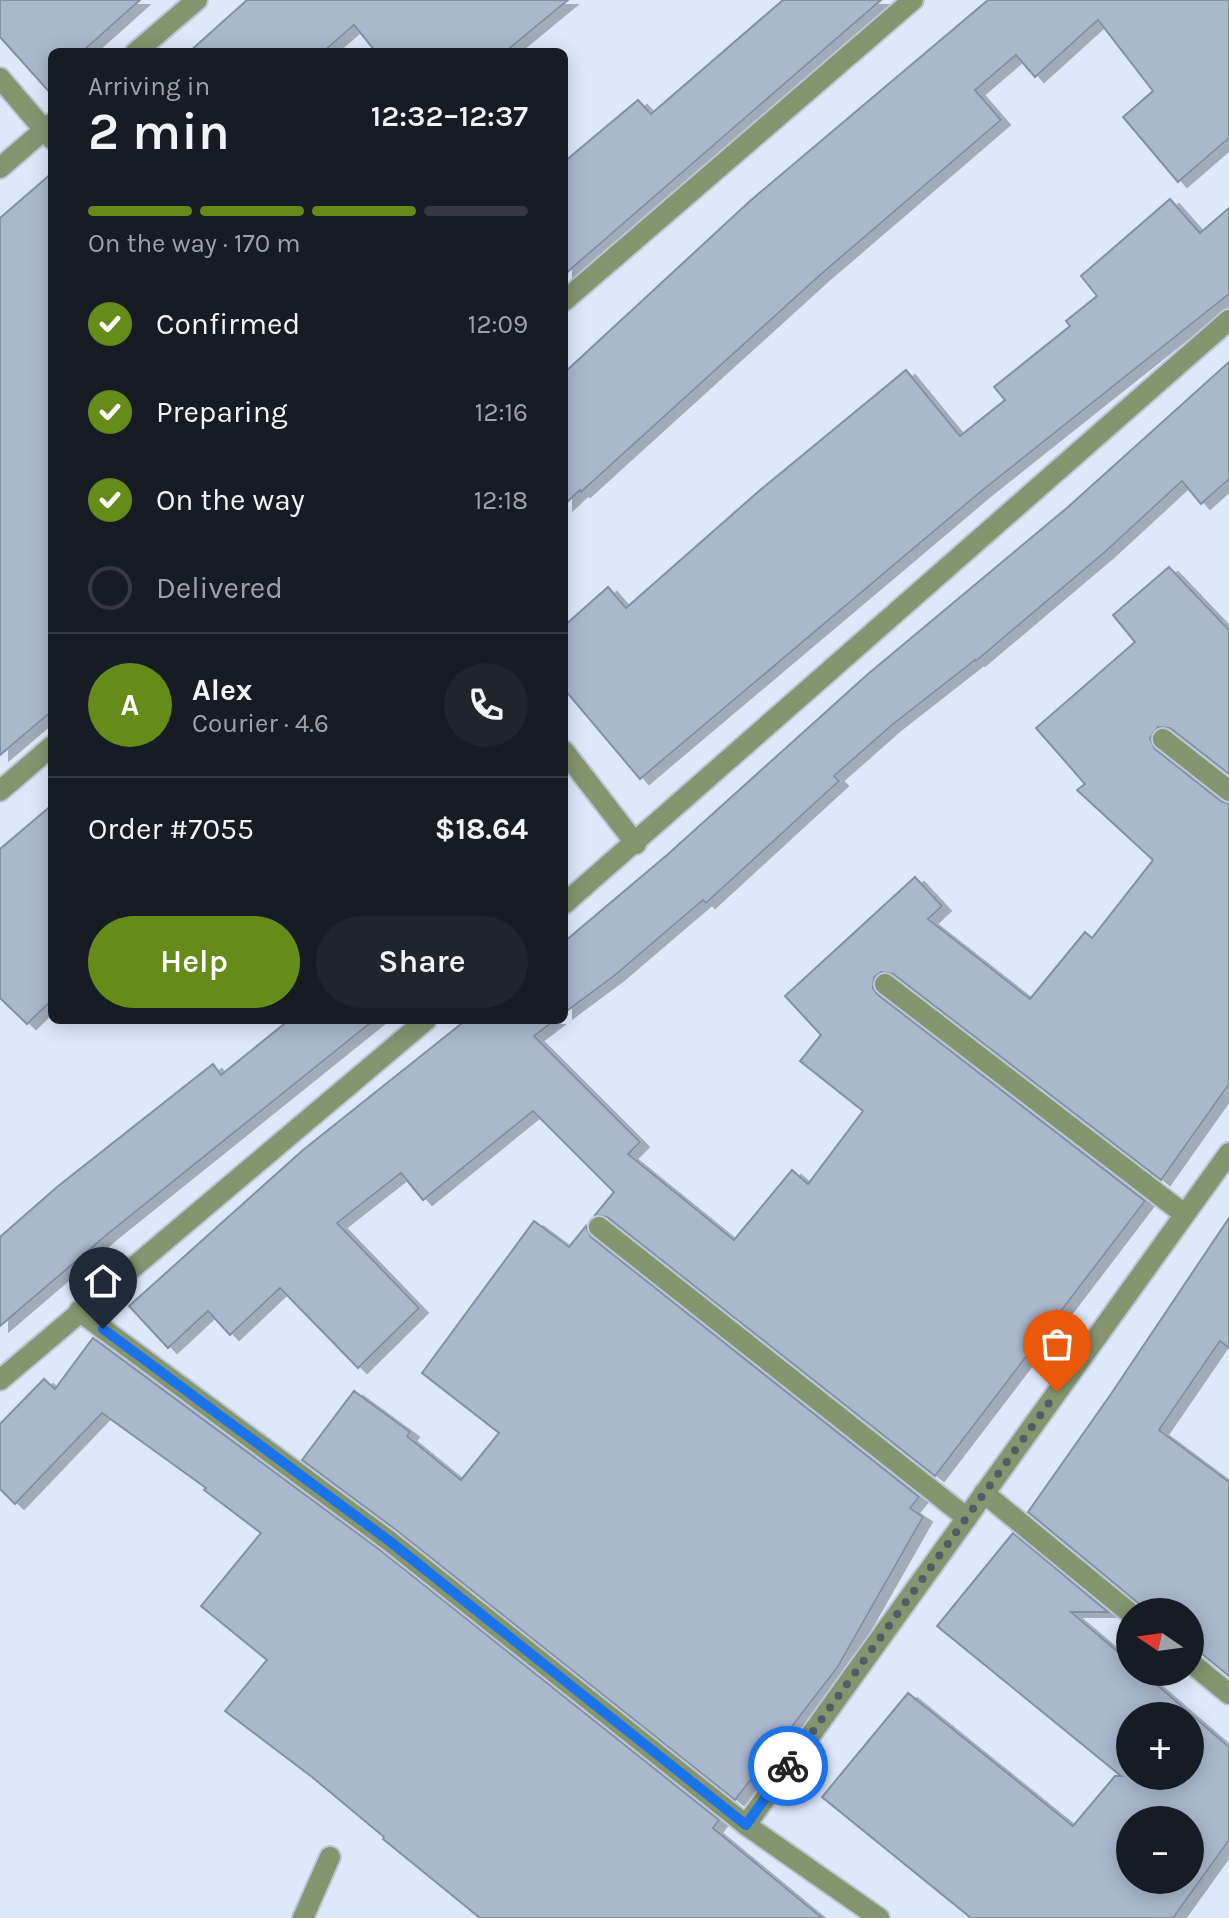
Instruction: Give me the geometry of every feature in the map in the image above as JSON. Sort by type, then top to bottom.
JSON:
[{"type":"street","points":[[141,48],[197,0]]},
{"type":"street","points":[[568,298],[913,0]]},
{"type":"street","points":[[0,78],[48,129]]},
{"type":"street","points":[[0,168],[48,131]]},
{"type":"street","points":[[568,901],[1229,320]]},
{"type":"street","points":[[1163,739],[1229,791]]},
{"type":"street","points":[[0,791],[48,749]]},
{"type":"street","points":[[568,756],[636,844]]},
{"type":"street","points":[[885,984],[1184,1214]]},
{"type":"street","points":[[0,1380],[421,1024]]},
{"type":"street","points":[[746,1825],[1229,1153]]},
{"type":"street","points":[[599,1227],[967,1518]]},
{"type":"street","points":[[79,1311],[388,1540],[746,1825],[879,1918]]},
{"type":"street","points":[[984,1493],[1116,1601]]},
{"type":"street","points":[[1204,1673],[1229,1694]]},
{"type":"street","points":[[303,1918],[330,1857]]},
{"type":"building","points":[[0,0],[140,0],[86,48],[48,48],[48,91],[0,37]]},
{"type":"building","points":[[247,0],[568,0],[510,48],[373,48],[354,25],[328,48],[193,48]]},
{"type":"building","points":[[783,0],[881,0],[568,272],[568,159],[638,100],[651,114]]},
{"type":"building","points":[[988,0],[1229,0],[1229,138],[1178,182],[1123,117],[1153,91],[1098,20],[1035,77],[1016,55],[975,90],[1001,120],[819,276],[568,501],[568,369],[750,201]]},
{"type":"building","points":[[48,176],[48,714],[0,755],[0,218]]},
{"type":"building","points":[[1170,199],[1200,233],[1229,208],[1229,294],[984,489],[640,779],[568,694],[568,622],[608,587],[626,608],[759,491],[906,370],[960,436],[1005,400],[994,387],[1070,326],[1066,321],[1097,296],[1081,276]]},
{"type":"building","points":[[1229,362],[1229,479],[1201,504],[1182,481],[1105,552],[834,776],[839,781],[706,903],[703,900],[614,976],[568,1010],[568,939],[667,855],[868,674],[1068,507]]},
{"type":"building","points":[[1169,567],[1229,630],[1229,774],[1170,728],[1158,727],[1150,738],[1155,749],[1229,804],[1229,1084],[1161,1180],[893,974],[881,972],[874,977],[873,988],[877,994],[1145,1201],[935,1476],[607,1217],[595,1215],[614,1192],[533,1111],[423,1200],[401,1173],[337,1223],[419,1308],[358,1368],[280,1288],[230,1335],[208,1311],[168,1348],[129,1306],[303,1150],[461,1024],[550,1024],[534,1036],[640,1142],[628,1154],[734,1240],[792,1170],[808,1184],[863,1111],[800,1061],[821,1035],[785,996],[915,877],[942,906],[928,919],[1030,999],[1085,932],[1092,938],[1153,860],[1077,790],[1085,784],[1036,728],[1135,642],[1113,615]]},
{"type":"building","points":[[48,808],[48,1004],[27,1024],[0,998],[0,849]]},
{"type":"building","points":[[284,1024],[369,1024],[109,1233],[0,1326],[0,1237],[57,1187],[213,1064],[221,1075]]},
{"type":"building","points":[[1229,1218],[1229,1348],[1220,1341],[1159,1430],[1229,1482],[1229,1676],[1204,1655],[1204,1598],[1132,1598],[1028,1512]]},
{"type":"building","points":[[534,1221],[569,1247],[586,1226],[591,1237],[919,1497],[910,1508],[923,1517],[837,1668],[735,1800],[396,1530],[302,1460],[354,1391],[410,1432],[407,1436],[461,1480],[499,1433],[422,1373]]},
{"type":"building","points":[[93,1338],[380,1550],[719,1820],[713,1828],[822,1918],[480,1918],[312,1777],[225,1711],[267,1660],[201,1606],[261,1533],[204,1490],[206,1488],[102,1413],[15,1504],[0,1489],[0,1424],[44,1379],[55,1389]]},
{"type":"building","points":[[1013,1533],[1108,1612],[1071,1612],[1116,1650],[1116,1686],[1158,1686],[1177,1702],[1116,1702],[1116,1772],[937,1626]]},
{"type":"building","points":[[908,1693],[1073,1826],[1115,1776],[1116,1790],[1204,1790],[1204,1725],[1229,1747],[1229,1840],[1204,1875],[1204,1806],[1116,1806],[1116,1894],[1190,1894],[1173,1918],[971,1918],[822,1797]]},
{"type":"way so far","points":[[788,1766],[1057,1392]]},
{"type":"route","points":[[103,1329],[388,1540],[746,1825],[788,1766]]}]
